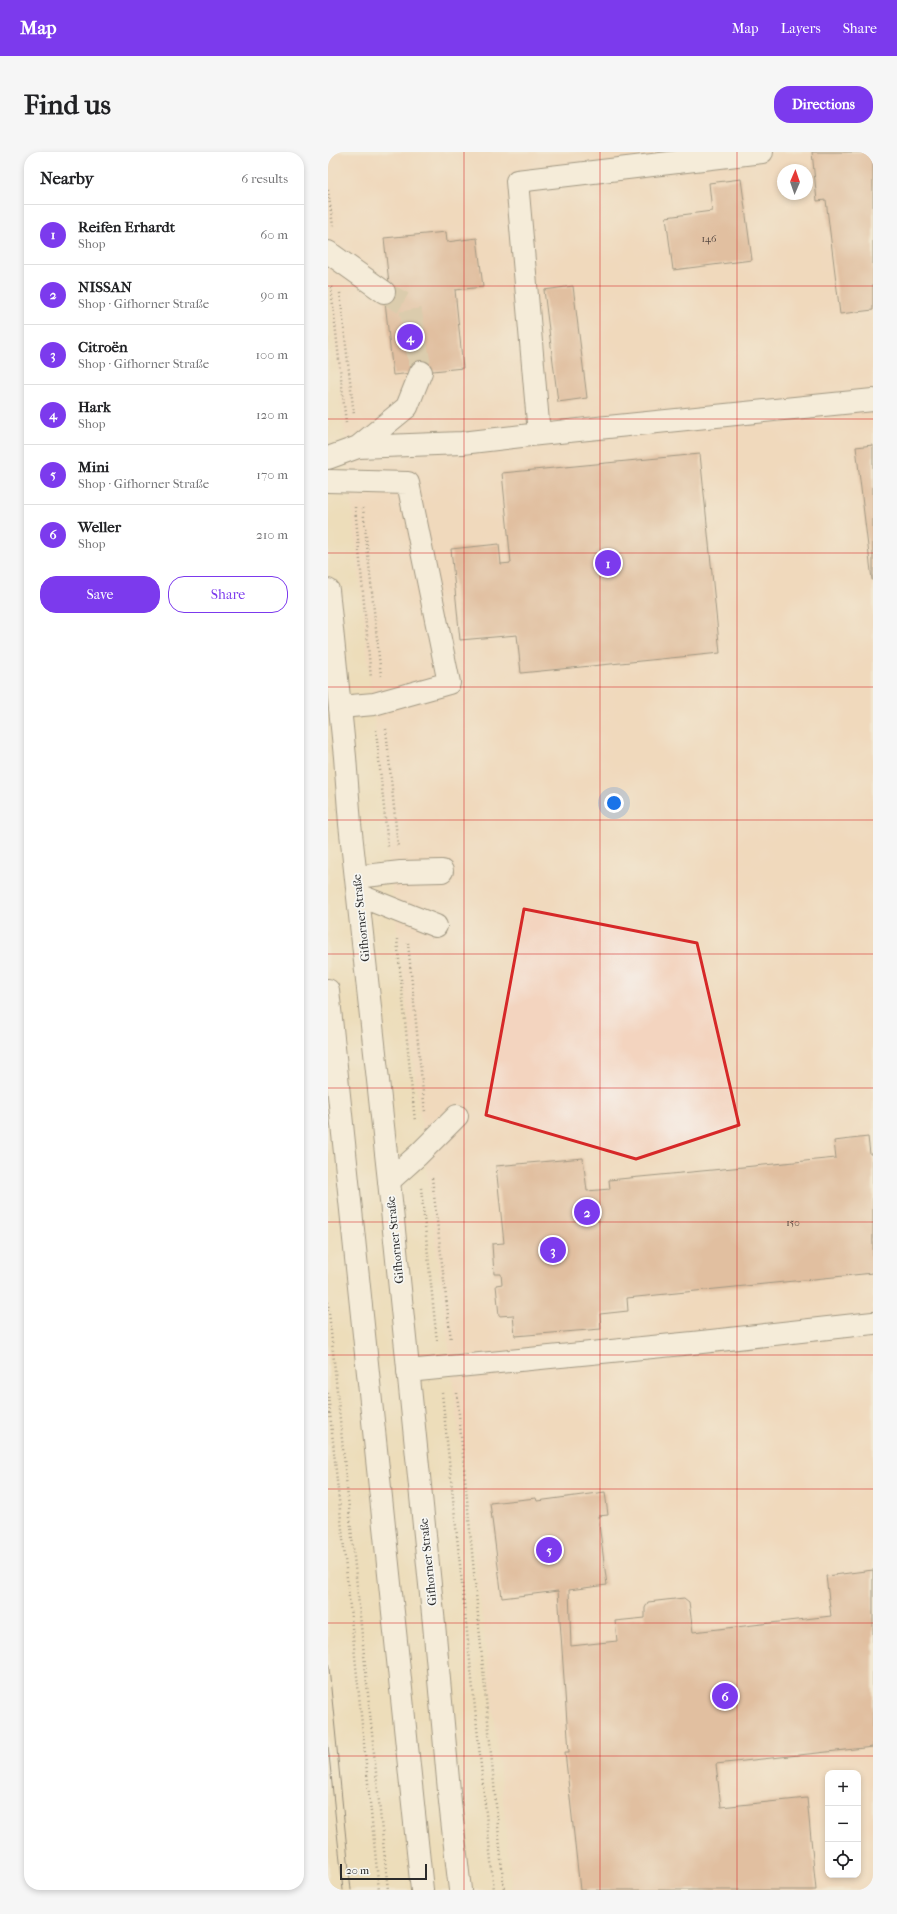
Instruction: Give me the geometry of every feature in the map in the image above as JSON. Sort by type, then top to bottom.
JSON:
[{"type":"main road","points":[[540,434],[517,180],[762,152]]},
{"type":"main road","points":[[332,256],[384,292]]},
{"type":"main road","points":[[353,449],[407,407],[421,372]]},
{"type":"main road","points":[[328,458],[353,449],[462,444],[540,434],[873,400]]},
{"type":"main road","points":[[328,481],[408,483],[449,683],[379,702],[340,707]]},
{"type":"main road","name":"Gifhorner Straße","points":[[328,590],[350,824],[389,1181],[460,1890]]},
{"type":"main road","points":[[357,886],[396,872],[442,871]]},
{"type":"main road","points":[[357,886],[400,911],[436,926]]},
{"type":"main road","points":[[328,990],[422,1890]]},
{"type":"main road","points":[[389,1181],[457,1116]]},
{"type":"main road","points":[[408,1371],[693,1343],[873,1323]]},
{"type":"path","points":[[332,256],[353,449]]},
{"type":"path","points":[[330,280],[353,449]]},
{"type":"path","points":[[356,482],[396,872]]},
{"type":"path","points":[[356,482],[396,872]]},
{"type":"path","points":[[400,911],[423,1150],[504,1890]]},
{"type":"path","points":[[400,911],[423,1150],[447,1367],[494,1890]]},
{"type":"path","points":[[328,1302],[388,1890]]},
{"type":"path","points":[[328,1393],[379,1890]]},
{"type":"highlighted area","points":[[524,909],[697,943],[739,1125],[636,1159],[486,1115]]},
{"type":"shaded area","points":[[328,152],[873,152],[873,1890],[512,1890],[495,1723],[390,873],[328,272]]},
{"type":"building","points":[[812,152],[873,152],[873,310],[840,314],[826,200],[817,201]]},
{"type":"building","points":[[741,179],[752,260],[673,270],[666,217],[712,211],[709,183]]},
{"type":"building","points":[[446,232],[447,242],[477,238],[483,287],[455,290],[463,368],[393,375],[383,283],[389,283],[384,238]]},
{"type":"building","points":[[573,286],[587,398],[558,402],[544,290]]},
{"type":"building","points":[[873,445],[873,580],[872,580],[856,447]]},
{"type":"building","points":[[700,454],[720,653],[521,673],[517,635],[460,640],[451,549],[499,544],[501,564],[511,563],[502,473]]},
{"type":"building","points":[[868,1137],[870,1154],[873,1154],[873,1273],[627,1298],[628,1311],[600,1314],[601,1329],[515,1336],[513,1315],[499,1316],[496,1285],[502,1284],[501,1274],[494,1274],[492,1244],[504,1243],[496,1166],[583,1158],[587,1191],[610,1189],[609,1180],[836,1158],[834,1141]]},
{"type":"building","points":[[605,1492],[608,1515],[598,1516],[607,1585],[569,1590],[571,1646],[617,1641],[615,1621],[645,1618],[645,1608],[648,1602],[684,1598],[689,1602],[693,1632],[831,1616],[826,1576],[873,1570],[873,1747],[716,1764],[721,1807],[807,1798],[816,1890],[580,1890],[565,1752],[569,1752],[558,1591],[502,1598],[490,1503],[536,1498],[537,1501]]},
{"type":"tunnel","points":[[384,292],[410,307],[421,372]]},
{"type":"tram line","points":[[328,1658],[351,1890]]},
{"type":"tram line","points":[[328,1745],[343,1890]]},
{"type":"place","name":"Hark","points":[[410,337]]},
{"type":"place","name":"Reifen Erhardt","points":[[608,563]]},
{"type":"place","name":"NISSAN","points":[[587,1212]]},
{"type":"place","name":"Citroën","points":[[553,1250]]},
{"type":"place","name":"Mini","points":[[549,1550]]},
{"type":"place","name":"Weller","points":[[725,1696]]}]
